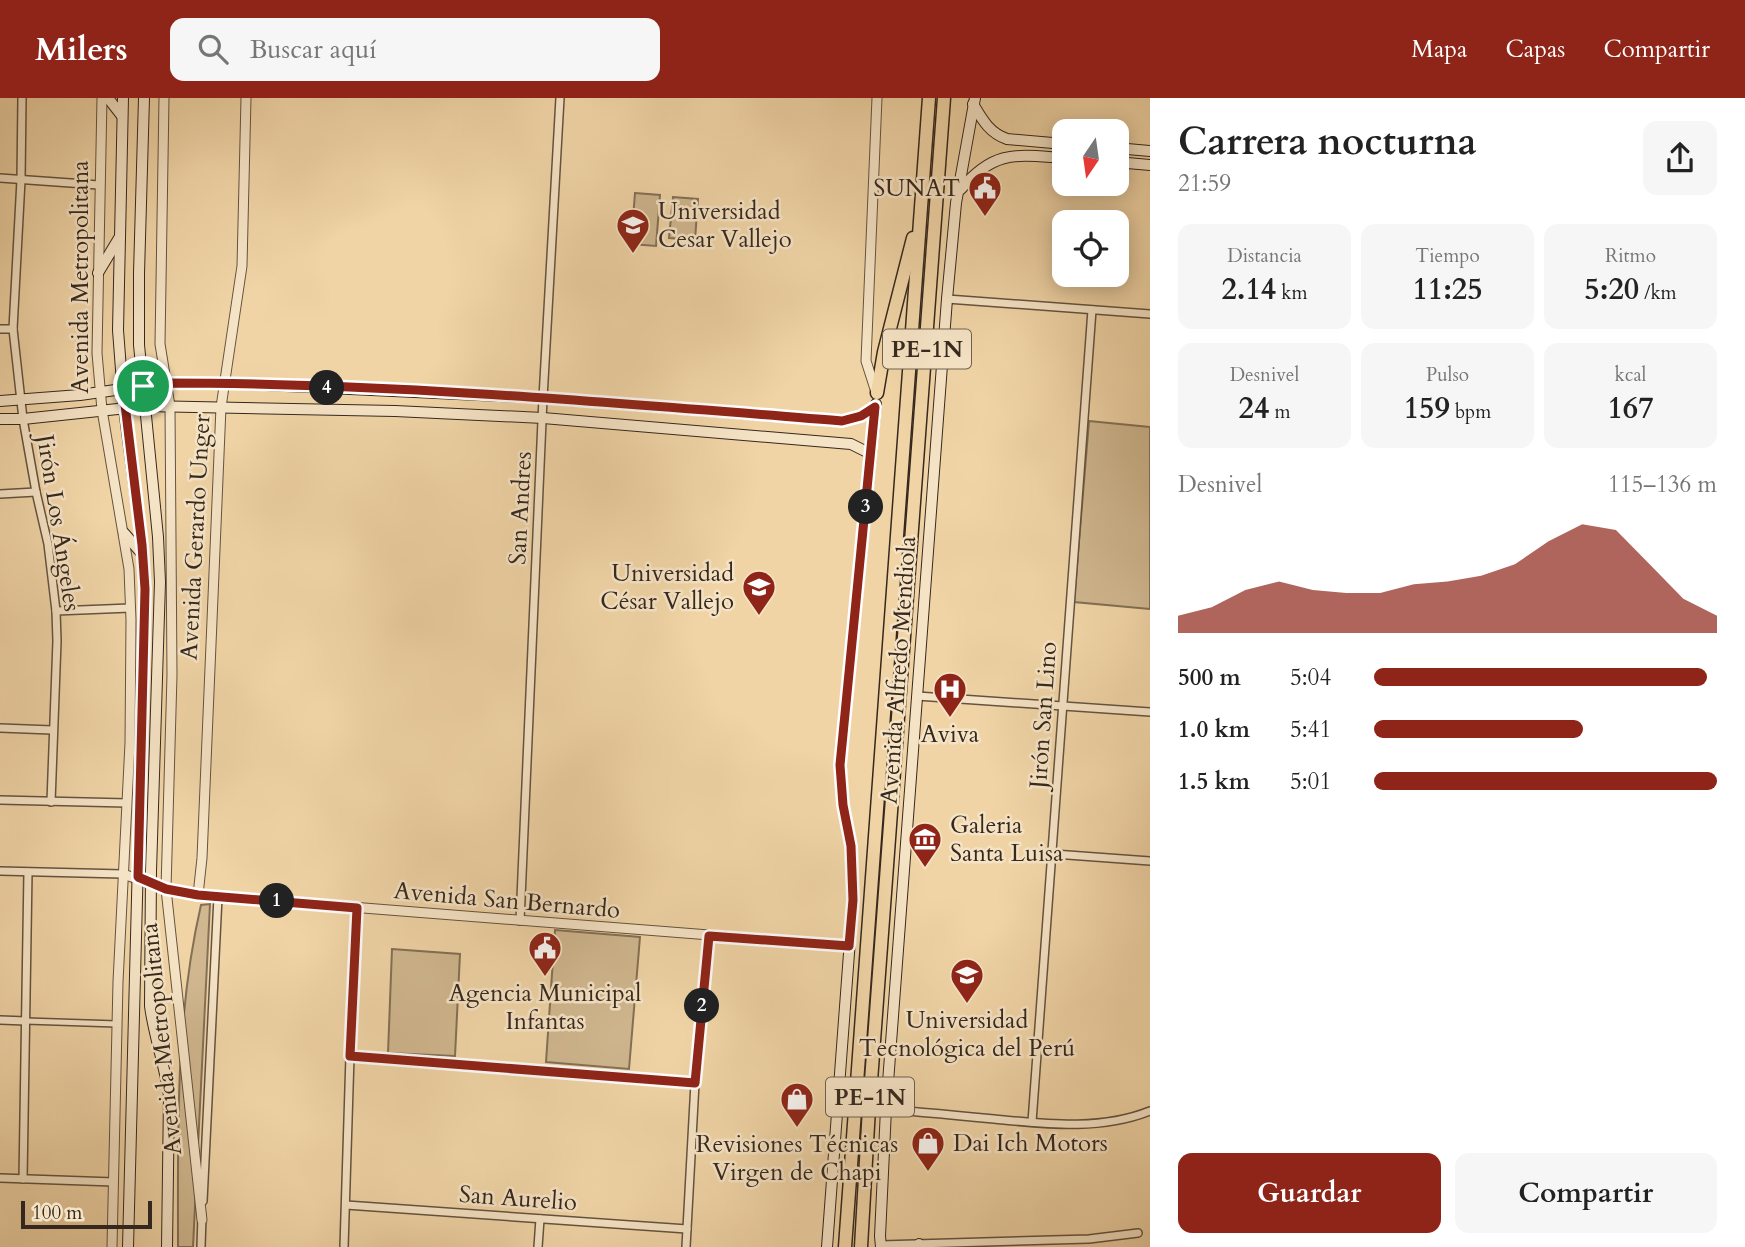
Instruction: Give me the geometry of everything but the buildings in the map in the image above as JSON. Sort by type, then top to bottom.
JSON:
[{"type":"highway","name":"PE-1N","points":[[845,1247],[929,98]]},
{"type":"highway","name":"PE-1N","points":[[861,1247],[944,98]]},
{"type":"highway","points":[[876,400],[893,312],[920,218]]},
{"type":"main road","points":[[108,98],[122,116]]},
{"type":"main road","name":"Avenida Metropolitana","points":[[123,98],[118,330],[124,408],[143,555],[144,628],[138,877]]},
{"type":"main road","points":[[144,98],[139,345],[160,582],[150,1006],[169,1096],[167,1247]]},
{"type":"main road","points":[[974,101],[985,124],[998,136],[1052,143]]},
{"type":"main road","name":"Avenida Alfredo Mendiola","points":[[881,1246],[886,1110],[947,299],[954,216],[974,101]]},
{"type":"main road","points":[[1129,149],[1150,151]]},
{"type":"main road","points":[[959,191],[977,172],[1000,158],[1011,155],[1052,157]]},
{"type":"main road","points":[[1129,163],[1150,165]]},
{"type":"main road","points":[[98,272],[119,237]]},
{"type":"main road","points":[[0,401],[164,383],[223,383],[543,398],[842,421],[861,416],[876,400]]},
{"type":"main road","name":"Avenida Alfredo Mendiola","points":[[827,1247],[853,900],[851,846],[843,805],[840,765],[876,400]]},
{"type":"main road","points":[[0,419],[146,406],[543,418],[851,444],[871,454]]},
{"type":"main road","points":[[690,429],[692,409]]},
{"type":"main road","points":[[124,533],[143,555]]},
{"type":"main road","points":[[128,1247],[138,877]]},
{"type":"street","name":"Jirón Los Ángeles","points":[[22,98],[21,180],[13,329],[20,400],[48,544],[56,611],[57,661],[51,802]]},
{"type":"street","name":"Avenida Metropolitana","points":[[102,98],[97,322],[100,392],[129,569],[130,743],[122,874]]},
{"type":"street","name":"Avenida Metropolitana","points":[[164,98],[160,344],[164,383],[170,406],[172,675],[166,889],[202,1220]]},
{"type":"street","name":"Avenida Gerardo Unger","points":[[198,895],[202,858],[221,407],[242,266],[246,98]]},
{"type":"street","name":"San Andres","points":[[520,921],[543,398],[560,98]]},
{"type":"street","name":"Avenida Alfredo Mendiola","points":[[876,400],[866,361],[877,98]]},
{"type":"street","points":[[0,178],[99,185]]},
{"type":"street","points":[[947,299],[1150,314]]},
{"type":"street","name":"Jirón San Lino","points":[[1032,1122],[1054,854],[1062,706],[1092,310]]},
{"type":"street","points":[[0,329],[13,329]]},
{"type":"street","points":[[0,494],[36,492]]},
{"type":"street","points":[[56,611],[130,608]]},
{"type":"street","points":[[917,696],[1150,712]]},
{"type":"street","points":[[0,728],[52,730]]},
{"type":"street","points":[[0,800],[127,803]]},
{"type":"street","points":[[1054,854],[1150,861]]},
{"type":"street","points":[[0,871],[122,874],[112,1247]]},
{"type":"street","points":[[23,1179],[29,872]]},
{"type":"street","name":"Avenida San Bernardo","points":[[122,874],[138,877],[166,889],[218,897],[849,946]]},
{"type":"street","points":[[201,1247],[218,897]]},
{"type":"street","points":[[345,1247],[357,908]]},
{"type":"street","points":[[686,1247],[695,1083],[709,936]]},
{"type":"street","points":[[0,1020],[117,1024]]},
{"type":"street","points":[[350,1056],[695,1083]]},
{"type":"street","points":[[869,1108],[1032,1122],[1102,1123],[1150,1111]]},
{"type":"street","points":[[0,1178],[114,1182]]},
{"type":"street","name":"San Aurelio","points":[[346,1205],[687,1229]]},
{"type":"street","points":[[538,1247],[540,1219]]},
{"type":"street","points":[[881,1246],[1089,1239],[1138,1233]]},
{"type":"street","points":[[1089,1239],[1094,1247]]},
{"type":"shaded area","points":[[635,193],[660,195],[656,246],[631,244]]},
{"type":"shaded area","points":[[673,197],[698,199],[695,240],[669,238]]},
{"type":"shaded area","points":[[1089,421],[1150,427],[1150,609],[1074,602]]},
{"type":"shaded area","points":[[210,904],[193,1247],[178,1247],[178,1118],[182,1032],[186,990],[201,905]]},
{"type":"shaded area","points":[[555,930],[640,937],[629,1069],[546,1062]]},
{"type":"shaded area","points":[[392,949],[460,954],[455,1056],[388,1053]]},
{"type":"place","name":"SUNAT","points":[[985,218]]},
{"type":"place","name":"Universidad Cesar Vallejo","points":[[633,255]]},
{"type":"place","name":"Universidad César Vallejo","points":[[759,617]]},
{"type":"place","name":"Aviva","points":[[950,719]]},
{"type":"place","name":"Galeria Santa Luisa","points":[[925,869]]},
{"type":"place","name":"Agencia Municipal Infantas","points":[[545,978]]},
{"type":"place","name":"Universidad Tecnológica del Perú","points":[[967,1005]]},
{"type":"place","name":"Revisiones Técnicas Virgen de Chapi","points":[[797,1129]]},
{"type":"place","name":"Dai Ich Motors","points":[[928,1173]]},
{"type":"route","points":[[164,383],[223,383],[543,398],[842,421],[861,416],[875,407],[840,765],[843,805],[851,846],[853,900],[849,946],[709,936],[695,1083],[350,1056],[357,908],[198,895],[166,889],[138,877],[145,589],[123,388],[143,386],[164,383]]}]
